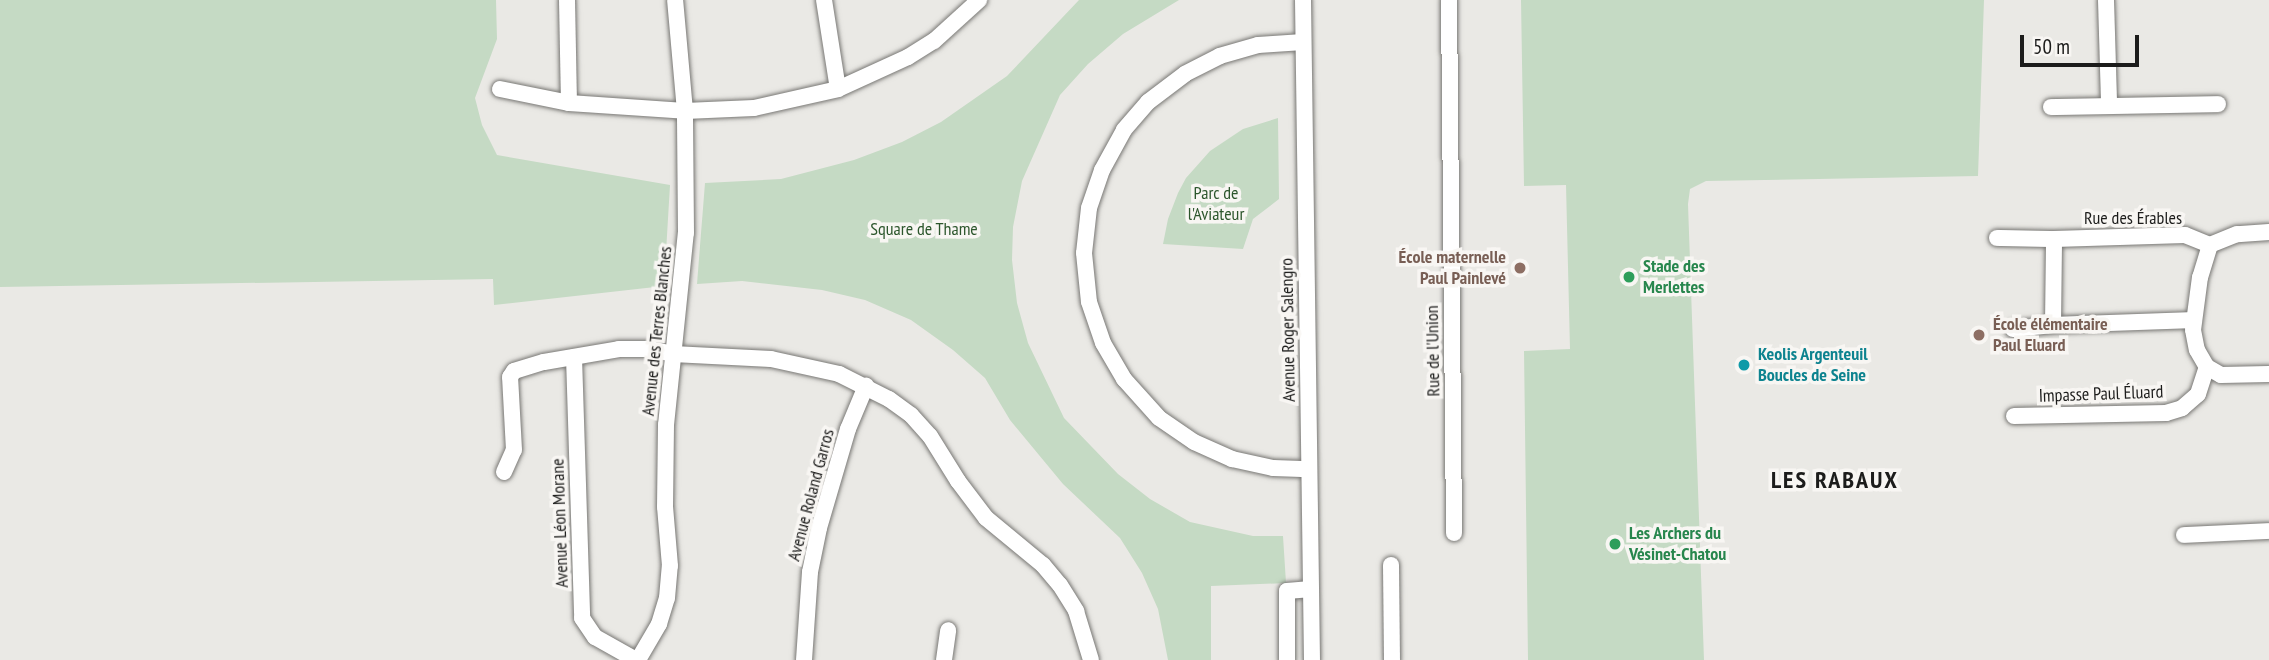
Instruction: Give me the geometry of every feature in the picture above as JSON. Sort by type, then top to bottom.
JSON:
[{"type":"street","points":[[566,0],[569,103]]},
{"type":"street","name":"Avenue des Terres Blanches","points":[[635,658],[659,624],[667,598],[670,566],[665,508],[666,425],[686,233],[685,111],[675,0]]},
{"type":"street","points":[[824,0],[838,89]]},
{"type":"street","points":[[499,89],[569,103],[685,111],[754,108],[838,89],[908,57],[934,41],[979,0]]},
{"type":"street","name":"Avenue Roger Salengro","points":[[1303,0],[1312,660]]},
{"type":"street","name":"Rue de l'Union","points":[[1449,0],[1454,533]]},
{"type":"street","points":[[2106,0],[2109,104]]},
{"type":"street","points":[[1303,42],[1267,44],[1220,56],[1185,74],[1154,97],[1125,130],[1101,170],[1089,208],[1084,253],[1089,302],[1103,343],[1124,379],[1150,410],[1194,442],[1231,459],[1273,468],[1309,469]]},
{"type":"street","points":[[2050,107],[2218,104]]},
{"type":"street","points":[[2269,232],[2237,234],[2210,245],[2200,276],[2194,320],[2197,350],[2207,367],[2221,375],[2269,374]]},
{"type":"street","name":"Rue des Érables","points":[[1997,237],[2054,239],[2185,234],[2210,245]]},
{"type":"street","points":[[2053,326],[2054,239]]},
{"type":"street","points":[[2013,329],[2194,320]]},
{"type":"street","points":[[504,472],[514,450],[510,377],[514,371],[534,365],[619,349],[650,349],[673,354],[771,359],[839,374],[866,386],[911,415],[930,436],[958,481],[986,518],[1043,565],[1060,585],[1076,611],[1091,660]]},
{"type":"street","name":"Avenue Léon Morane","points":[[575,357],[582,618],[595,637],[635,658]]},
{"type":"street","name":"Impasse Paul Éluard","points":[[2014,416],[2166,413],[2182,408],[2198,394],[2207,367]]},
{"type":"street","name":"Avenue Roland Garros","points":[[804,660],[810,572],[819,528],[848,429],[866,386]]},
{"type":"street","points":[[2184,535],[2269,531]]},
{"type":"street","points":[[1391,565],[1392,660]]},
{"type":"street","points":[[1287,660],[1287,591],[1311,589]]},
{"type":"street","points":[[944,660],[948,630]]},
{"type":"green space","points":[[0,0],[496,0],[497,39],[475,98],[482,125],[497,155],[670,185],[664,286],[494,305],[493,279],[0,287]]},
{"type":"green space","name":"Square de Thame","points":[[1079,0],[1179,0],[1123,34],[1088,64],[1060,95],[1022,181],[1013,227],[1012,260],[1017,303],[1028,343],[1064,418],[1118,474],[1150,499],[1190,522],[1253,536],[1283,536],[1286,583],[1211,586],[1211,660],[1168,660],[1158,609],[1142,573],[1120,538],[1063,484],[1010,420],[985,378],[953,350],[911,320],[865,300],[822,290],[742,281],[697,284],[705,183],[781,179],[854,160],[902,142],[941,122],[1007,76]]},
{"type":"green space","name":"Stade des Merlettes","points":[[1521,0],[1984,0],[1978,176],[1706,181],[1690,189],[1688,204],[1704,660],[1528,660],[1524,351],[1570,349],[1566,185],[1524,186]]},
{"type":"green space","name":"Parc de l'Aviateur","points":[[1278,118],[1279,199],[1253,219],[1243,249],[1163,244],[1168,219],[1178,193],[1186,178],[1210,151],[1243,129]]},
{"type":"place","name":"École maternelle Paul Painlevé","points":[[1520,268]]},
{"type":"place","name":"Stade des Merlettes","points":[[1629,277]]},
{"type":"place","name":"École élémentaire Paul Eluard","points":[[1979,335]]},
{"type":"place","name":"Keolis Argenteuil Boucles de Seine","points":[[1744,365]]},
{"type":"place","name":"Les Archers du Vésinet-Chatou","points":[[1615,544]]},
{"type":"district","name":"LES RABAUX","points":[[1835,480]]}]
